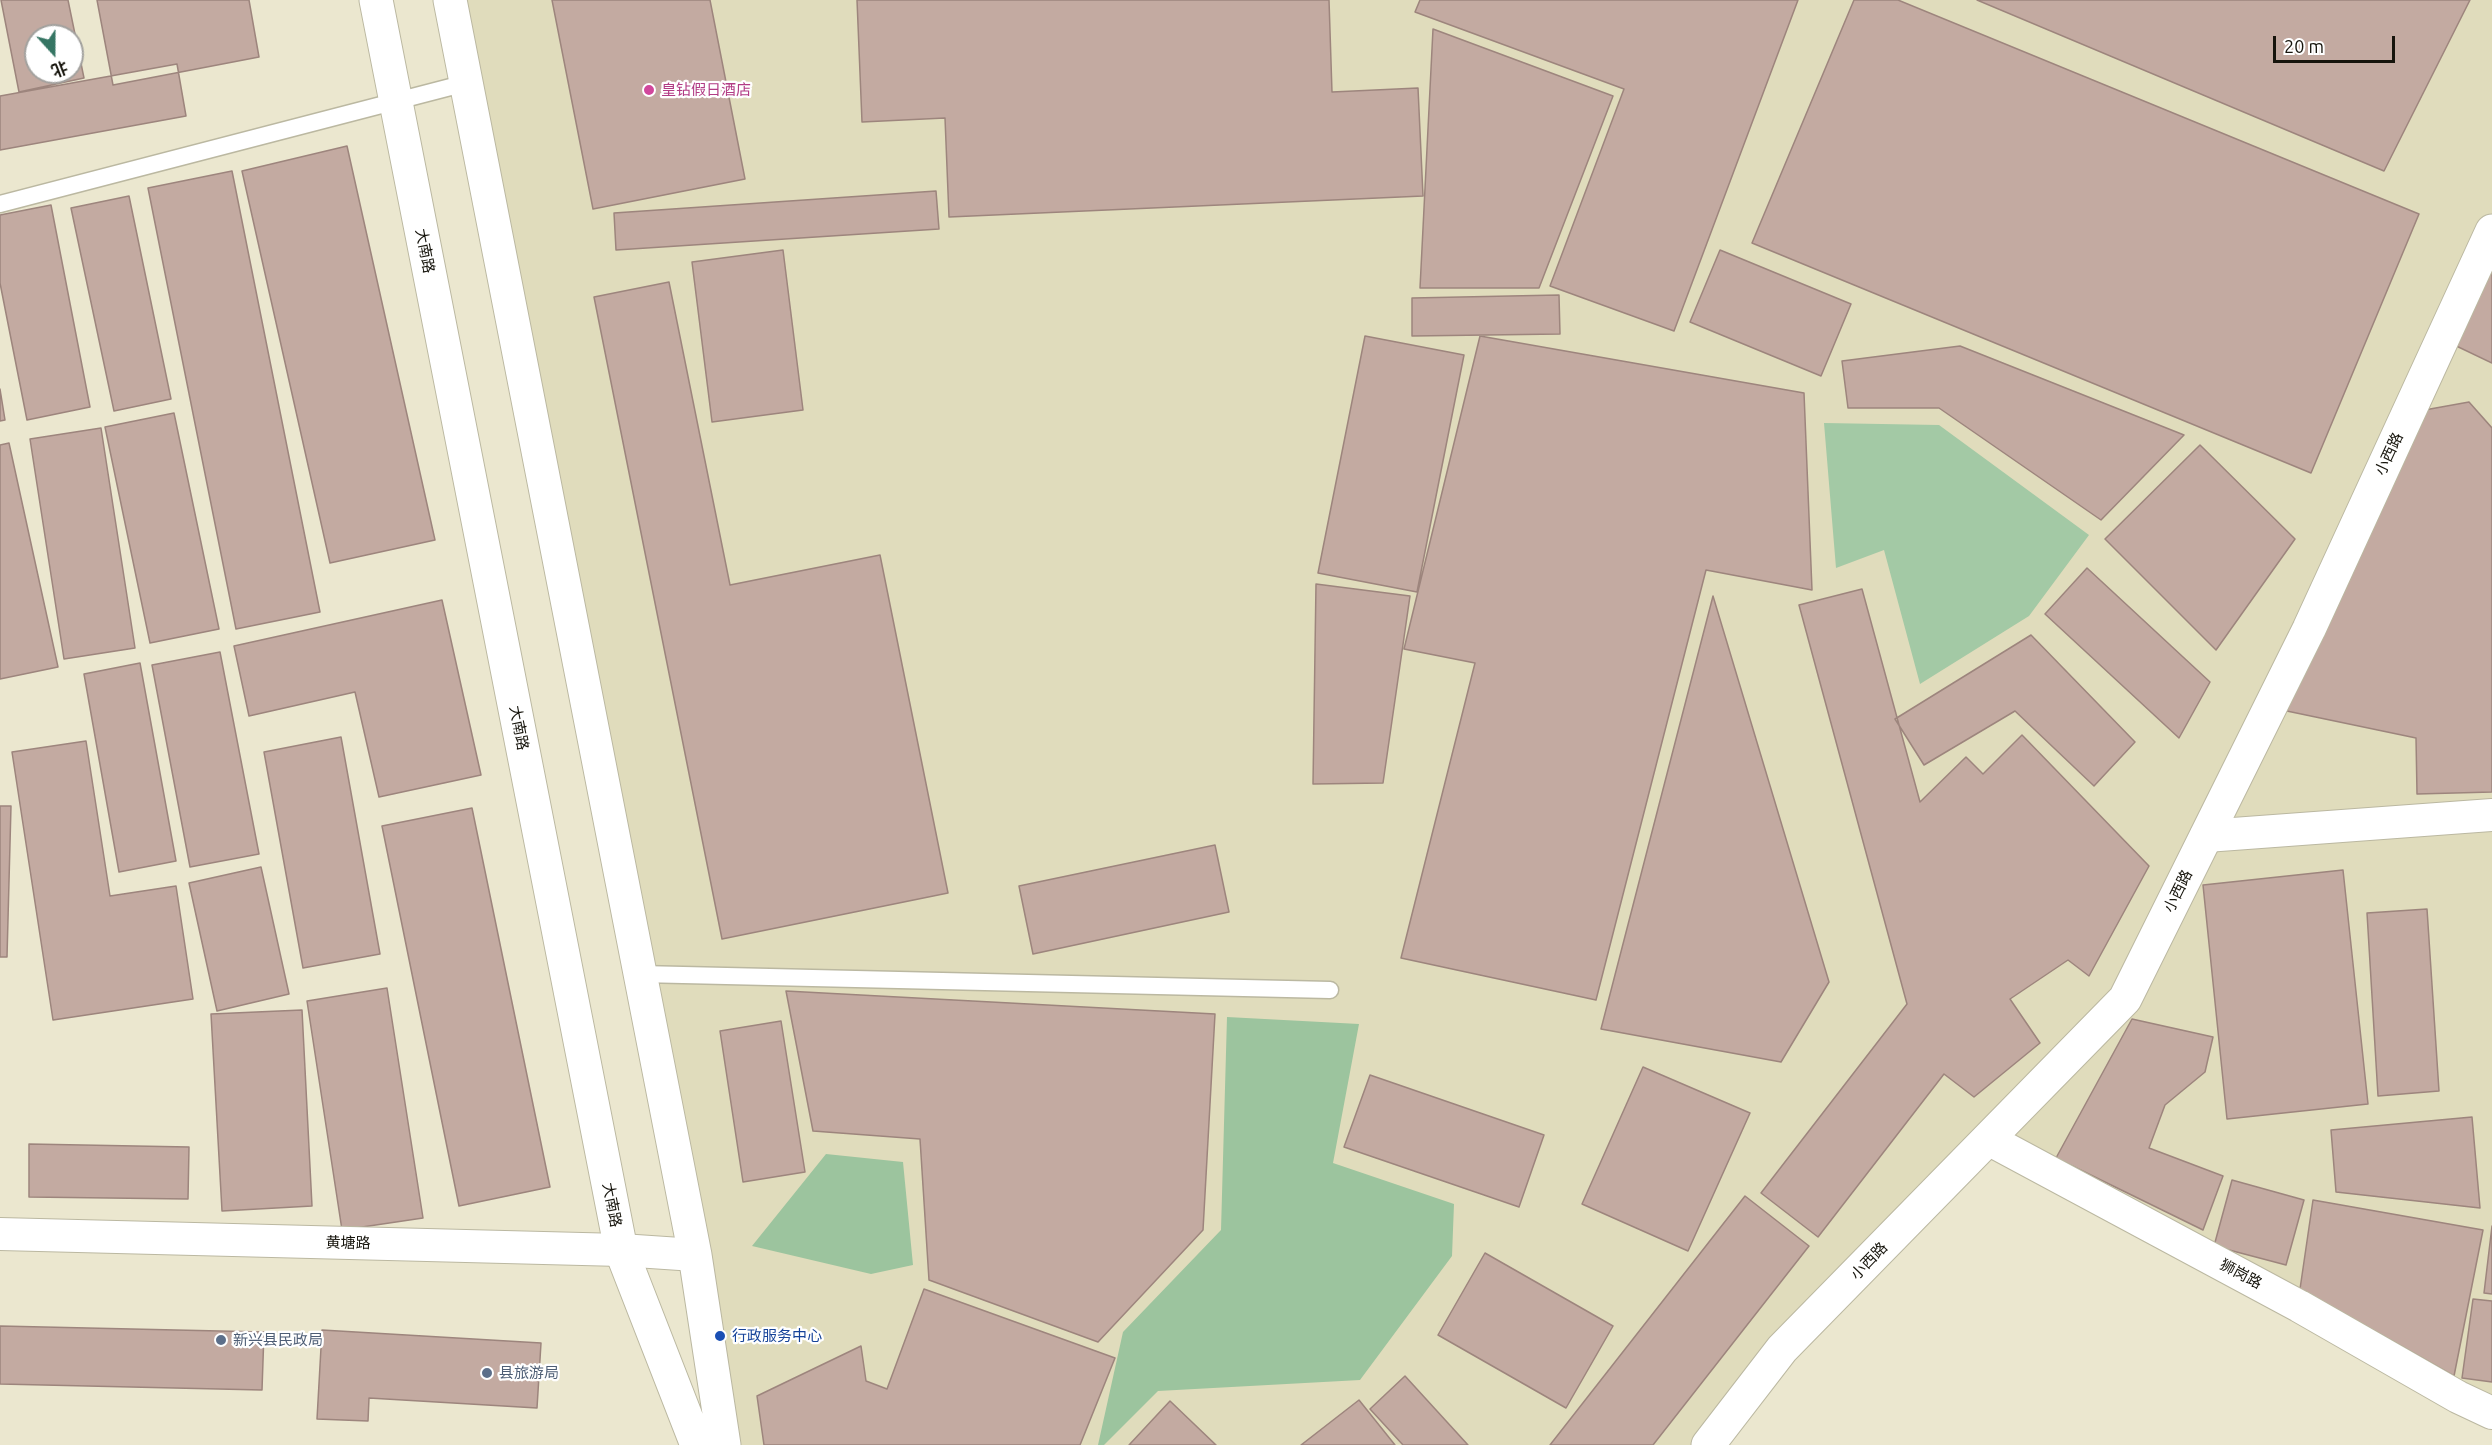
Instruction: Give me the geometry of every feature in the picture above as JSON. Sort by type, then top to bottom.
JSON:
[{"type":"street","name":"大南路","points":[[376,0],[621,1250],[697,1445]]},
{"type":"street","points":[[450,0],[695,1255],[723,1445]]},
{"type":"street","name":"小西路","points":[[1708,1445],[1782,1349],[2125,999],[2309,628],[2492,231]]},
{"type":"street","points":[[2206,836],[2492,815]]},
{"type":"street","name":"狮岗路","points":[[1988,1139],[2299,1305],[2458,1397],[2492,1413]]},
{"type":"street","name":"黄塘路","points":[[0,1234],[621,1250],[695,1255]]},
{"type":"lane","points":[[0,204],[466,83]]},
{"type":"lane","points":[[640,974],[1329,990]]},
{"type":"shaded area","points":[[450,0],[2492,0],[2492,1413],[1988,1139],[1708,1445],[724,1445]]},
{"type":"green space","points":[[1824,423],[1939,425],[2089,535],[2029,616],[1920,684],[1884,550],[1836,568]]},
{"type":"green space","points":[[1227,1017],[1359,1024],[1333,1163],[1454,1204],[1452,1256],[1360,1380],[1158,1391],[1104,1445],[1098,1445],[1123,1332],[1221,1230]]},
{"type":"green space","points":[[826,1154],[903,1162],[913,1265],[871,1274],[752,1246]]},
{"type":"building","points":[[1,0],[68,0],[73,24],[24,24],[24,84],[56,84],[19,92]]},
{"type":"building","points":[[97,0],[249,0],[259,57],[113,85]]},
{"type":"building","name":"皇钻假日酒店","points":[[552,0],[710,0],[745,179],[593,209]]},
{"type":"building","points":[[857,0],[1329,0],[1332,92],[1418,88],[1423,196],[949,217],[945,118],[862,122]]},
{"type":"building","points":[[1420,0],[1798,0],[1674,331],[1550,286],[1624,89],[1415,12]]},
{"type":"building","points":[[1854,0],[1898,0],[2419,214],[2311,473],[1752,243]]},
{"type":"building","points":[[1977,0],[2470,0],[2384,171]]},
{"type":"building","points":[[1433,29],[1613,96],[1539,288],[1420,288]]},
{"type":"building","points":[[177,64],[186,116],[0,150],[0,96],[66,84],[84,84],[84,81]]},
{"type":"building","points":[[347,146],[435,540],[330,563],[242,171]]},
{"type":"building","points":[[232,171],[320,612],[236,629],[148,188]]},
{"type":"building","points":[[936,191],[939,229],[616,250],[614,213]]},
{"type":"building","points":[[129,196],[171,399],[114,411],[71,208]]},
{"type":"building","points":[[51,205],[90,407],[27,420],[0,283],[0,215]]},
{"type":"building","points":[[783,250],[803,410],[712,422],[692,262]]},
{"type":"building","points":[[1720,250],[1851,304],[1821,376],[1690,322]]},
{"type":"building","points":[[2492,252],[2492,363],[2448,342]]},
{"type":"building","points":[[669,282],[730,585],[880,555],[948,893],[722,939],[594,297]]},
{"type":"building","points":[[1559,295],[1560,334],[1412,336],[1412,298]]},
{"type":"building","points":[[1365,336],[1464,355],[1417,592],[1318,573]]},
{"type":"building","points":[[1480,336],[1804,393],[1812,590],[1706,570],[1596,1000],[1401,958],[1475,663],[1404,649]]},
{"type":"building","points":[[1960,346],[2184,435],[2101,520],[1939,408],[1848,408],[1842,361]]},
{"type":"building","points":[[0,389],[5,420],[0,421]]},
{"type":"building","points":[[2469,402],[2492,428],[2492,792],[2417,794],[2416,738],[2282,710],[2419,411]]},
{"type":"building","points":[[174,413],[219,629],[150,643],[105,427]]},
{"type":"building","points":[[101,428],[135,648],[64,659],[30,439]]},
{"type":"building","points":[[9,443],[58,667],[0,679],[0,445]]},
{"type":"building","points":[[2200,445],[2295,539],[2216,650],[2105,539]]},
{"type":"building","points":[[2087,568],[2210,682],[2179,738],[2045,614]]},
{"type":"building","points":[[1316,584],[1410,596],[1383,783],[1313,784]]},
{"type":"building","points":[[1862,589],[1920,802],[1966,757],[1983,774],[2022,735],[2149,866],[2089,976],[2068,960],[2010,999],[2040,1043],[1974,1097],[1944,1074],[1818,1237],[1761,1193],[1907,1004],[1799,605]]},
{"type":"building","points":[[1713,596],[1829,982],[1781,1062],[1601,1029]]},
{"type":"building","points":[[442,600],[481,775],[379,797],[355,692],[249,716],[234,646]]},
{"type":"building","points":[[2031,635],[2135,742],[2094,786],[2015,711],[1924,765],[1895,719]]},
{"type":"building","points":[[220,652],[259,854],[190,867],[152,665]]},
{"type":"building","points":[[140,663],[176,861],[119,872],[84,674]]},
{"type":"building","points":[[341,737],[380,954],[303,968],[264,752]]},
{"type":"building","points":[[86,741],[110,896],[176,886],[193,999],[53,1020],[12,752]]},
{"type":"building","points":[[0,806],[11,806],[7,957],[0,957]]},
{"type":"building","points":[[472,808],[550,1187],[459,1206],[382,826]]},
{"type":"building","points":[[1215,845],[1229,912],[1033,954],[1019,886]]},
{"type":"building","points":[[261,867],[289,994],[217,1011],[189,883]]},
{"type":"building","points":[[2343,870],[2368,1104],[2227,1119],[2203,885]]},
{"type":"building","points":[[2427,909],[2439,1091],[2378,1096],[2367,913]]},
{"type":"building","points":[[387,988],[423,1218],[342,1230],[307,1001]]},
{"type":"building","points":[[786,991],[1215,1014],[1203,1230],[1098,1342],[929,1280],[920,1139],[813,1131]]},
{"type":"building","points":[[302,1010],[312,1206],[222,1211],[211,1014]]},
{"type":"building","points":[[2132,1019],[2213,1037],[2205,1072],[2165,1105],[2149,1148],[2223,1176],[2203,1230],[2056,1158]]},
{"type":"building","points":[[781,1021],[805,1172],[743,1182],[720,1031]]},
{"type":"building","points":[[1643,1067],[1750,1113],[1688,1251],[1582,1204]]},
{"type":"building","points":[[1370,1075],[1544,1135],[1519,1207],[1344,1147]]},
{"type":"building","points":[[2472,1117],[2480,1208],[2336,1192],[2331,1130]]},
{"type":"building","points":[[29,1144],[189,1147],[188,1199],[29,1197]]},
{"type":"building","points":[[2232,1180],[2304,1200],[2286,1265],[2214,1246]]},
{"type":"building","points":[[1745,1196],[1809,1246],[1653,1445],[1550,1445]]},
{"type":"building","points":[[2313,1200],[2483,1230],[2454,1376],[2300,1289]]},
{"type":"building","points":[[2492,1226],[2492,1294],[2484,1293]]},
{"type":"building","points":[[1485,1253],[1613,1326],[1566,1408],[1438,1335]]},
{"type":"building","points":[[924,1289],[1115,1358],[1080,1445],[764,1445],[757,1396],[861,1346],[866,1381],[887,1389]]},
{"type":"building","points":[[2473,1299],[2492,1301],[2492,1382],[2462,1378]]},
{"type":"building","points":[[0,1326],[264,1332],[262,1390],[0,1384]]},
{"type":"building","points":[[322,1330],[541,1343],[537,1408],[369,1398],[368,1421],[317,1419]]},
{"type":"building","points":[[1405,1376],[1468,1445],[1403,1445],[1370,1409]]},
{"type":"building","points":[[1359,1400],[1395,1445],[1301,1445]]},
{"type":"building","points":[[1170,1401],[1216,1445],[1129,1445]]},
{"type":"place","name":"皇钻假日酒店","points":[[649,90]]},
{"type":"place","name":"行政服务中心","points":[[720,1336]]},
{"type":"place","name":"新兴县民政局","points":[[221,1340]]},
{"type":"place","name":"县旅游局","points":[[487,1373]]}]
